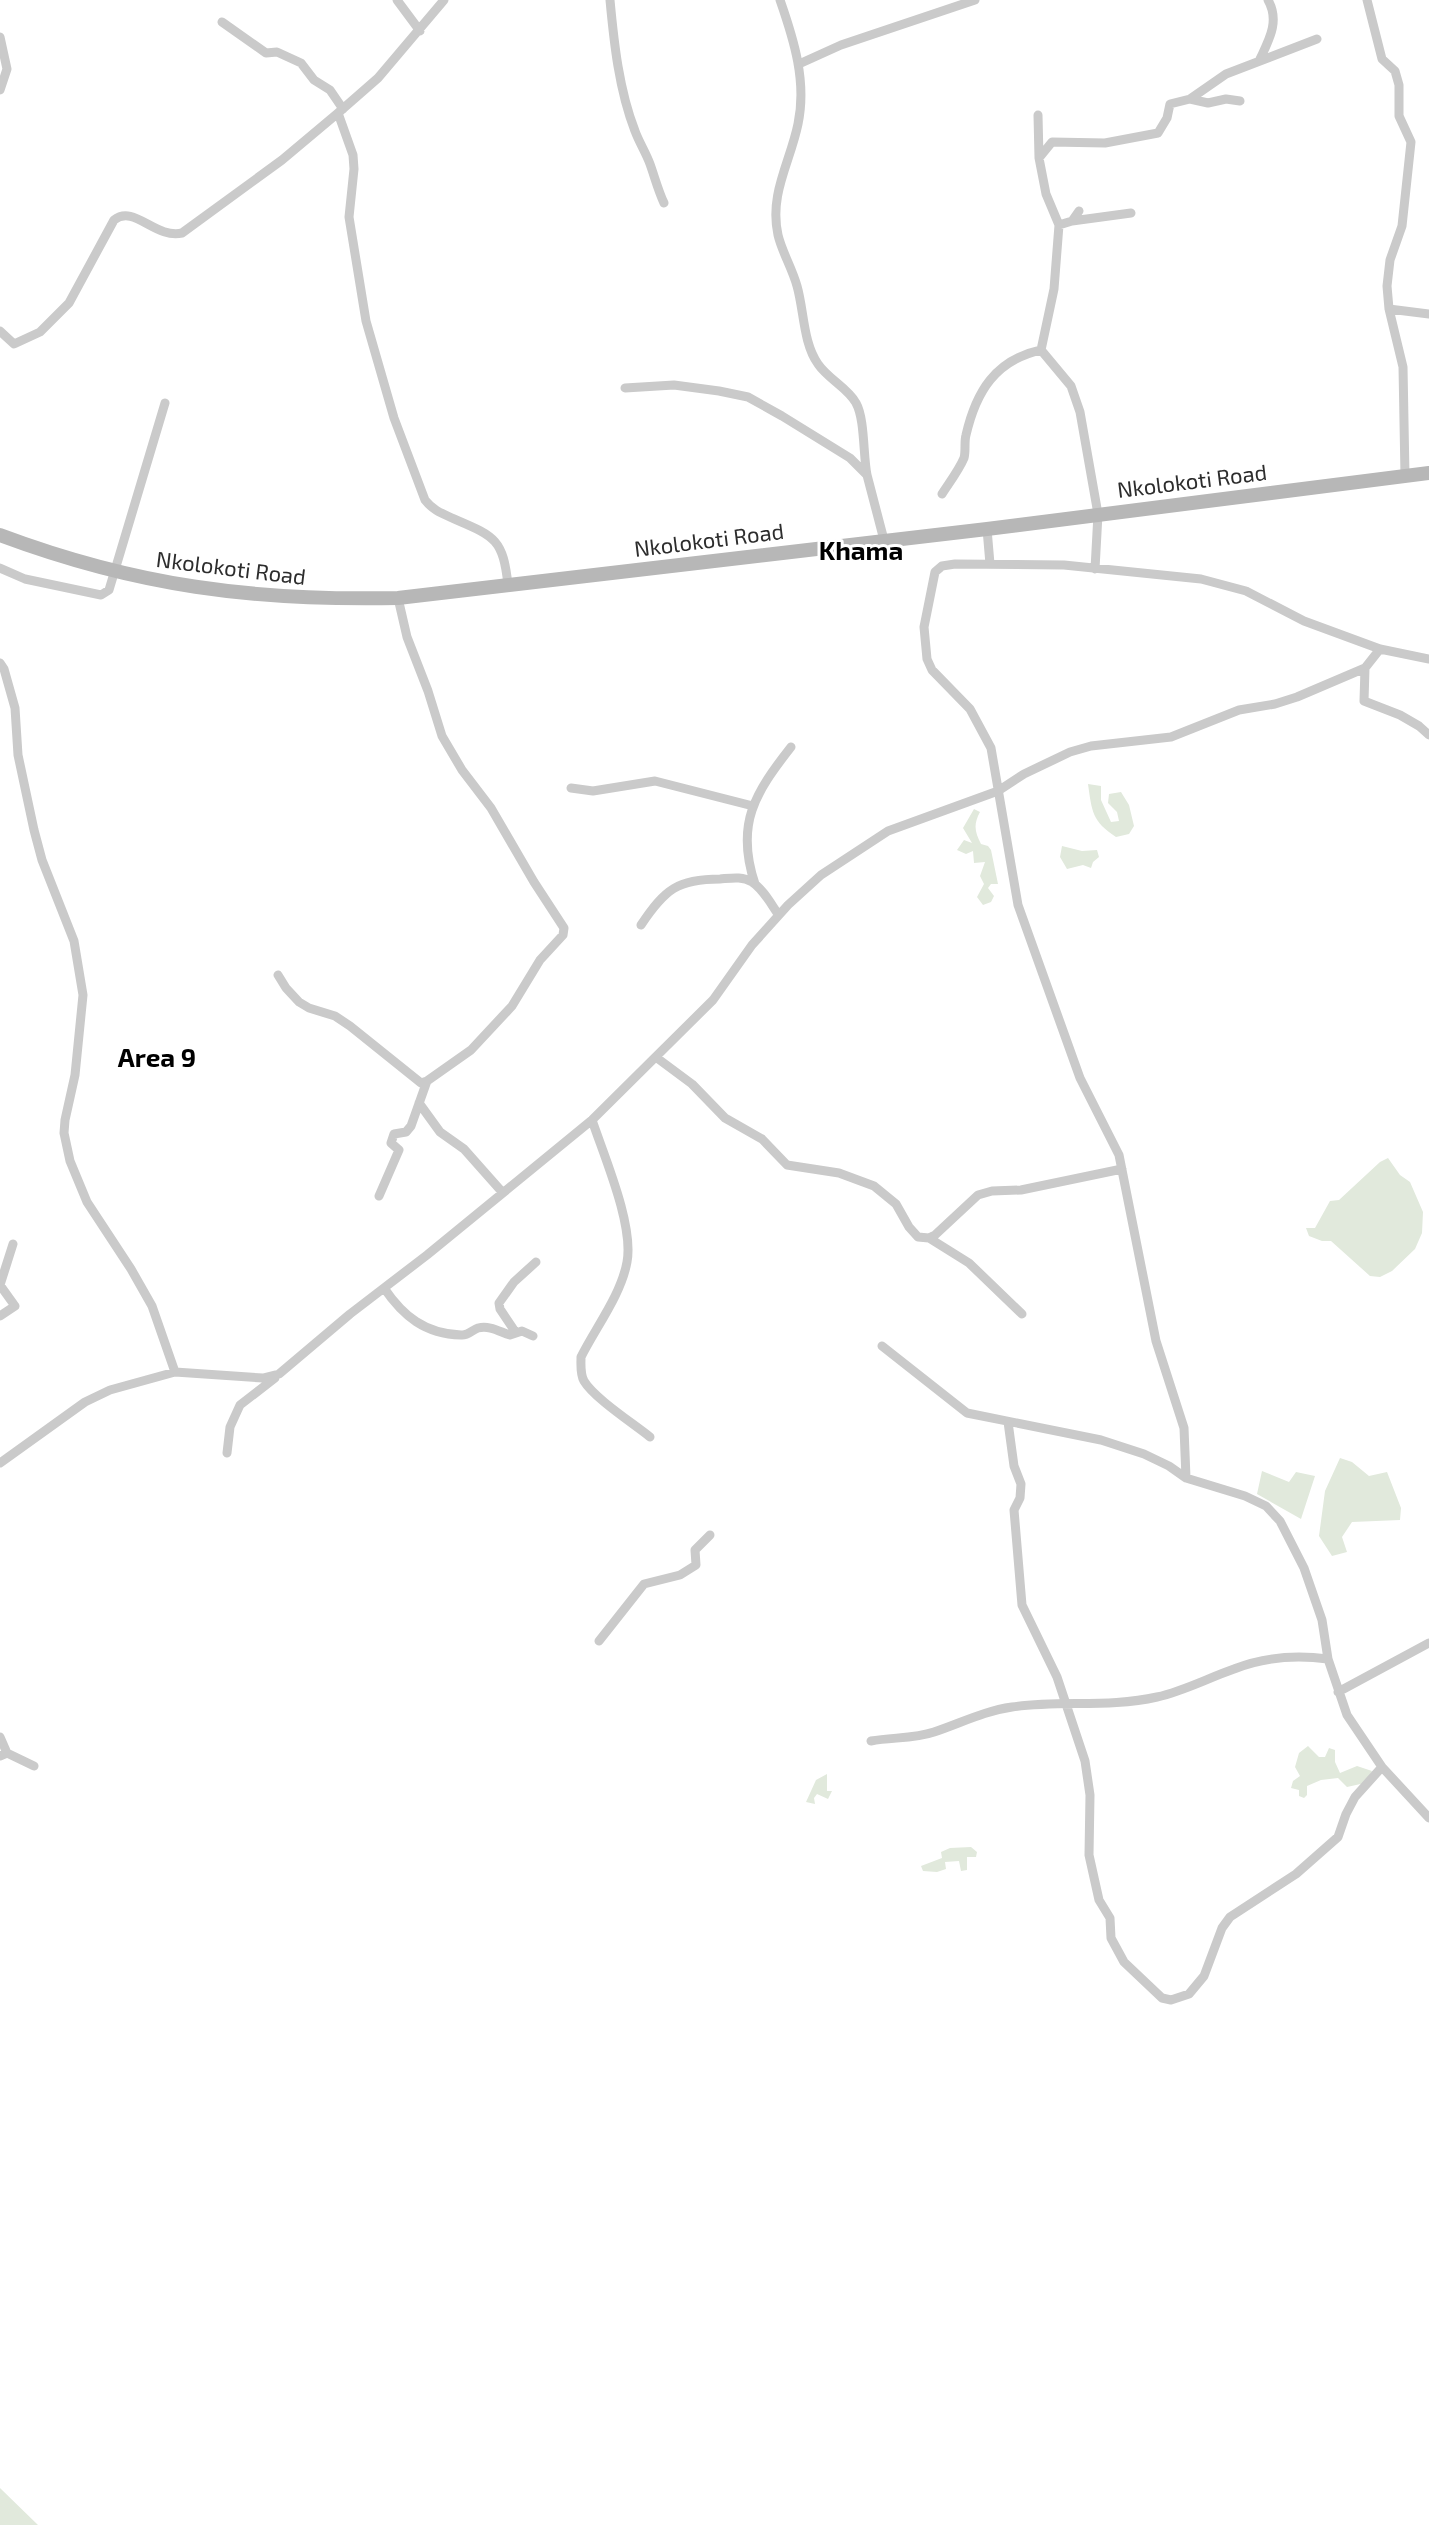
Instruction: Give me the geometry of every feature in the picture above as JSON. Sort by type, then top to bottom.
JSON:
[{"type":"main road","name":"Nkolokoti Road","points":[[0,535],[115,573],[171,585],[230,593],[306,598],[398,598],[987,529],[1429,473]]},
{"type":"street","points":[[397,0],[420,31]]},
{"type":"street","points":[[0,331],[14,344],[40,332],[69,303],[114,220],[119,216],[133,217],[164,233],[182,233],[282,160],[378,78],[444,0]]},
{"type":"street","points":[[610,0],[626,100],[653,179],[664,203]]},
{"type":"street","points":[[780,0],[799,64],[801,88],[798,124],[775,199],[778,235],[798,288],[814,358],[855,401],[859,409],[863,457],[884,540]]},
{"type":"street","points":[[799,64],[841,45],[975,0]]},
{"type":"street","points":[[1260,60],[1274,23],[1273,8],[1268,0]]},
{"type":"street","points":[[1367,0],[1382,59],[1395,71],[1399,85],[1399,116],[1411,142],[1402,226],[1387,273],[1389,309],[1403,367],[1405,476]]},
{"type":"street","points":[[222,21],[266,53],[278,52],[301,63],[314,80],[330,90],[341,111],[353,154],[354,169],[349,217],[364,310],[394,418],[425,500],[433,510],[484,533],[497,542],[504,555],[508,585]]},
{"type":"street","points":[[0,37],[8,69],[0,90]]},
{"type":"street","points":[[1039,158],[1052,142],[1105,143],[1158,133],[1167,118],[1170,104],[1190,99],[1226,74],[1317,39]]},
{"type":"street","points":[[1190,99],[1208,103],[1226,99],[1240,101]]},
{"type":"street","points":[[1038,115],[1039,158],[1046,194],[1059,225],[1054,289],[1041,350]]},
{"type":"street","points":[[1072,221],[1079,210]]},
{"type":"street","points":[[1059,225],[1072,221],[1131,213]]},
{"type":"street","points":[[1389,309],[1429,314]]},
{"type":"street","points":[[942,494],[965,456],[964,441],[972,410],[992,375],[1022,354],[1041,350]]},
{"type":"street","points":[[1041,350],[1071,386],[1076,398],[1098,514],[1095,569]]},
{"type":"street","points":[[625,388],[674,385],[748,397],[850,458],[867,475]]},
{"type":"street","points":[[0,568],[25,579],[100,595],[109,590],[165,403]]},
{"type":"street","points":[[987,529],[990,564]]},
{"type":"street","points":[[1186,1478],[1184,1428],[1156,1341],[1119,1155],[1106,1125],[1080,1078],[1018,905],[991,748],[970,709],[932,670],[925,646],[924,627],[935,572],[942,566],[1064,565],[1201,579],[1246,591],[1304,621],[1380,649],[1429,659]]},
{"type":"street","points":[[278,975],[299,1002],[309,1008],[335,1016],[394,1059],[417,1082],[427,1081],[471,1050],[505,1015],[518,998],[540,960],[563,934],[564,928],[545,902],[491,808],[462,770],[442,736],[407,637],[398,598]]},
{"type":"street","points":[[227,1453],[230,1427],[240,1405],[592,1120],[713,1000],[752,945],[778,915],[821,874],[888,831],[998,791],[1024,774],[1070,752],[1101,745],[1171,737],[1239,710],[1275,704],[1297,697],[1365,669],[1380,649]]},
{"type":"street","points":[[0,663],[4,669],[15,708],[18,755],[34,830],[42,860],[74,941],[83,995],[75,1075],[65,1120],[64,1133],[70,1161],[87,1202],[131,1269],[152,1306],[175,1372]]},
{"type":"street","points":[[1365,669],[1364,701],[1400,715],[1429,735]]},
{"type":"street","points":[[778,915],[755,884],[747,857],[747,836],[757,794],[791,747]]},
{"type":"street","points":[[571,788],[593,791],[655,781],[753,806]]},
{"type":"street","points":[[641,925],[651,909],[683,882],[698,879],[744,878],[755,884]]},
{"type":"street","points":[[657,1058],[692,1084],[725,1118],[762,1139],[787,1165],[839,1173],[874,1186],[896,1203],[909,1227],[918,1237],[929,1238],[969,1263],[1022,1314]]},
{"type":"street","points":[[379,1196],[399,1150],[391,1143],[394,1134],[406,1132],[411,1126],[427,1081]]},
{"type":"street","points":[[419,1103],[440,1131],[464,1149],[503,1193]]},
{"type":"street","points":[[592,1120],[617,1195],[625,1230],[627,1260],[622,1280],[581,1357],[581,1371],[584,1381],[597,1395],[650,1437]]},
{"type":"street","points":[[929,1238],[978,1195],[992,1191],[1021,1190],[1122,1169]]},
{"type":"street","points":[[0,1316],[15,1306],[0,1285],[14,1244]]},
{"type":"street","points":[[516,1333],[500,1309],[499,1303],[514,1282],[536,1262]]},
{"type":"street","points":[[384,1288],[406,1316],[422,1327],[464,1336],[479,1328],[500,1329],[510,1335],[522,1331],[533,1336]]},
{"type":"street","points":[[882,1346],[967,1413],[1101,1440],[1144,1454],[1169,1466],[1186,1478],[1255,1500],[1266,1506],[1280,1521],[1297,1551],[1322,1620],[1328,1659],[1338,1692],[1352,1724],[1382,1767],[1429,1818]]},
{"type":"street","points":[[0,1463],[86,1402],[110,1390],[175,1372],[263,1378],[279,1374]]},
{"type":"street","points":[[1008,1422],[1014,1466],[1021,1484],[1020,1498],[1014,1510],[1022,1605],[1057,1677],[1085,1761],[1090,1796],[1089,1855],[1099,1900],[1110,1918],[1111,1938],[1124,1962],[1162,1998],[1172,2000],[1189,1994],[1204,1976],[1222,1928],[1230,1917],[1296,1874],[1338,1837],[1355,1797],[1382,1767]]},
{"type":"street","points":[[599,1641],[645,1584],[680,1575],[696,1565],[695,1550],[710,1534]]},
{"type":"street","points":[[1338,1692],[1429,1643]]},
{"type":"street","points":[[871,1741],[913,1737],[934,1732],[975,1716],[1012,1707],[1118,1703],[1156,1697],[1176,1692],[1233,1669],[1272,1659],[1307,1657],[1328,1659]]},
{"type":"street","points":[[0,1737],[3,1754],[34,1766]]},
{"type":"shaded area","points":[[1088,784],[1101,786],[1101,800],[1111,822],[1119,821],[1117,812],[1108,803],[1109,794],[1121,792],[1129,805],[1134,826],[1129,834],[1116,837],[1102,826],[1092,809]]},
{"type":"shaded area","points":[[974,809],[980,812],[976,825],[977,836],[981,844],[988,846],[991,850],[998,884],[991,884],[988,888],[994,896],[991,902],[983,905],[977,897],[984,884],[980,876],[985,862],[974,863],[973,851],[966,854],[957,850],[964,840],[972,843],[963,828]]},
{"type":"shaded area","points":[[1062,846],[1082,851],[1097,850],[1099,857],[1093,862],[1091,868],[1083,865],[1067,869],[1060,857]]},
{"type":"shaded area","points":[[1388,1158],[1400,1175],[1410,1182],[1423,1212],[1422,1233],[1415,1249],[1392,1271],[1380,1277],[1370,1276],[1331,1241],[1322,1241],[1309,1236],[1306,1228],[1315,1228],[1330,1201],[1339,1200],[1380,1162]]},
{"type":"shaded area","points":[[1340,1458],[1352,1462],[1369,1476],[1387,1472],[1401,1508],[1400,1520],[1352,1522],[1342,1537],[1347,1552],[1332,1556],[1319,1536],[1325,1491]]},
{"type":"shaded area","points":[[1262,1471],[1289,1482],[1296,1472],[1315,1476],[1301,1519],[1257,1494]]},
{"type":"shaded area","points":[[1308,1746],[1319,1757],[1325,1757],[1329,1748],[1335,1750],[1335,1762],[1340,1773],[1357,1766],[1372,1771],[1365,1783],[1347,1787],[1338,1778],[1321,1780],[1307,1786],[1307,1795],[1304,1798],[1299,1796],[1299,1790],[1291,1788],[1293,1781],[1300,1776],[1295,1767],[1299,1753]]},
{"type":"shaded area","points":[[827,1774],[827,1791],[832,1791],[828,1799],[817,1794],[814,1798],[815,1804],[806,1802],[816,1780]]},
{"type":"shaded area","points":[[971,1847],[977,1852],[976,1857],[967,1857],[967,1870],[961,1871],[959,1861],[945,1862],[946,1869],[937,1872],[923,1871],[921,1866],[942,1858],[941,1852],[950,1848]]},
{"type":"shaded area","points":[[0,2488],[38,2525],[0,2525]]},
{"type":"district","name":"Khama","points":[[861,551]]},
{"type":"district","name":"Area 9","points":[[157,1058]]}]
